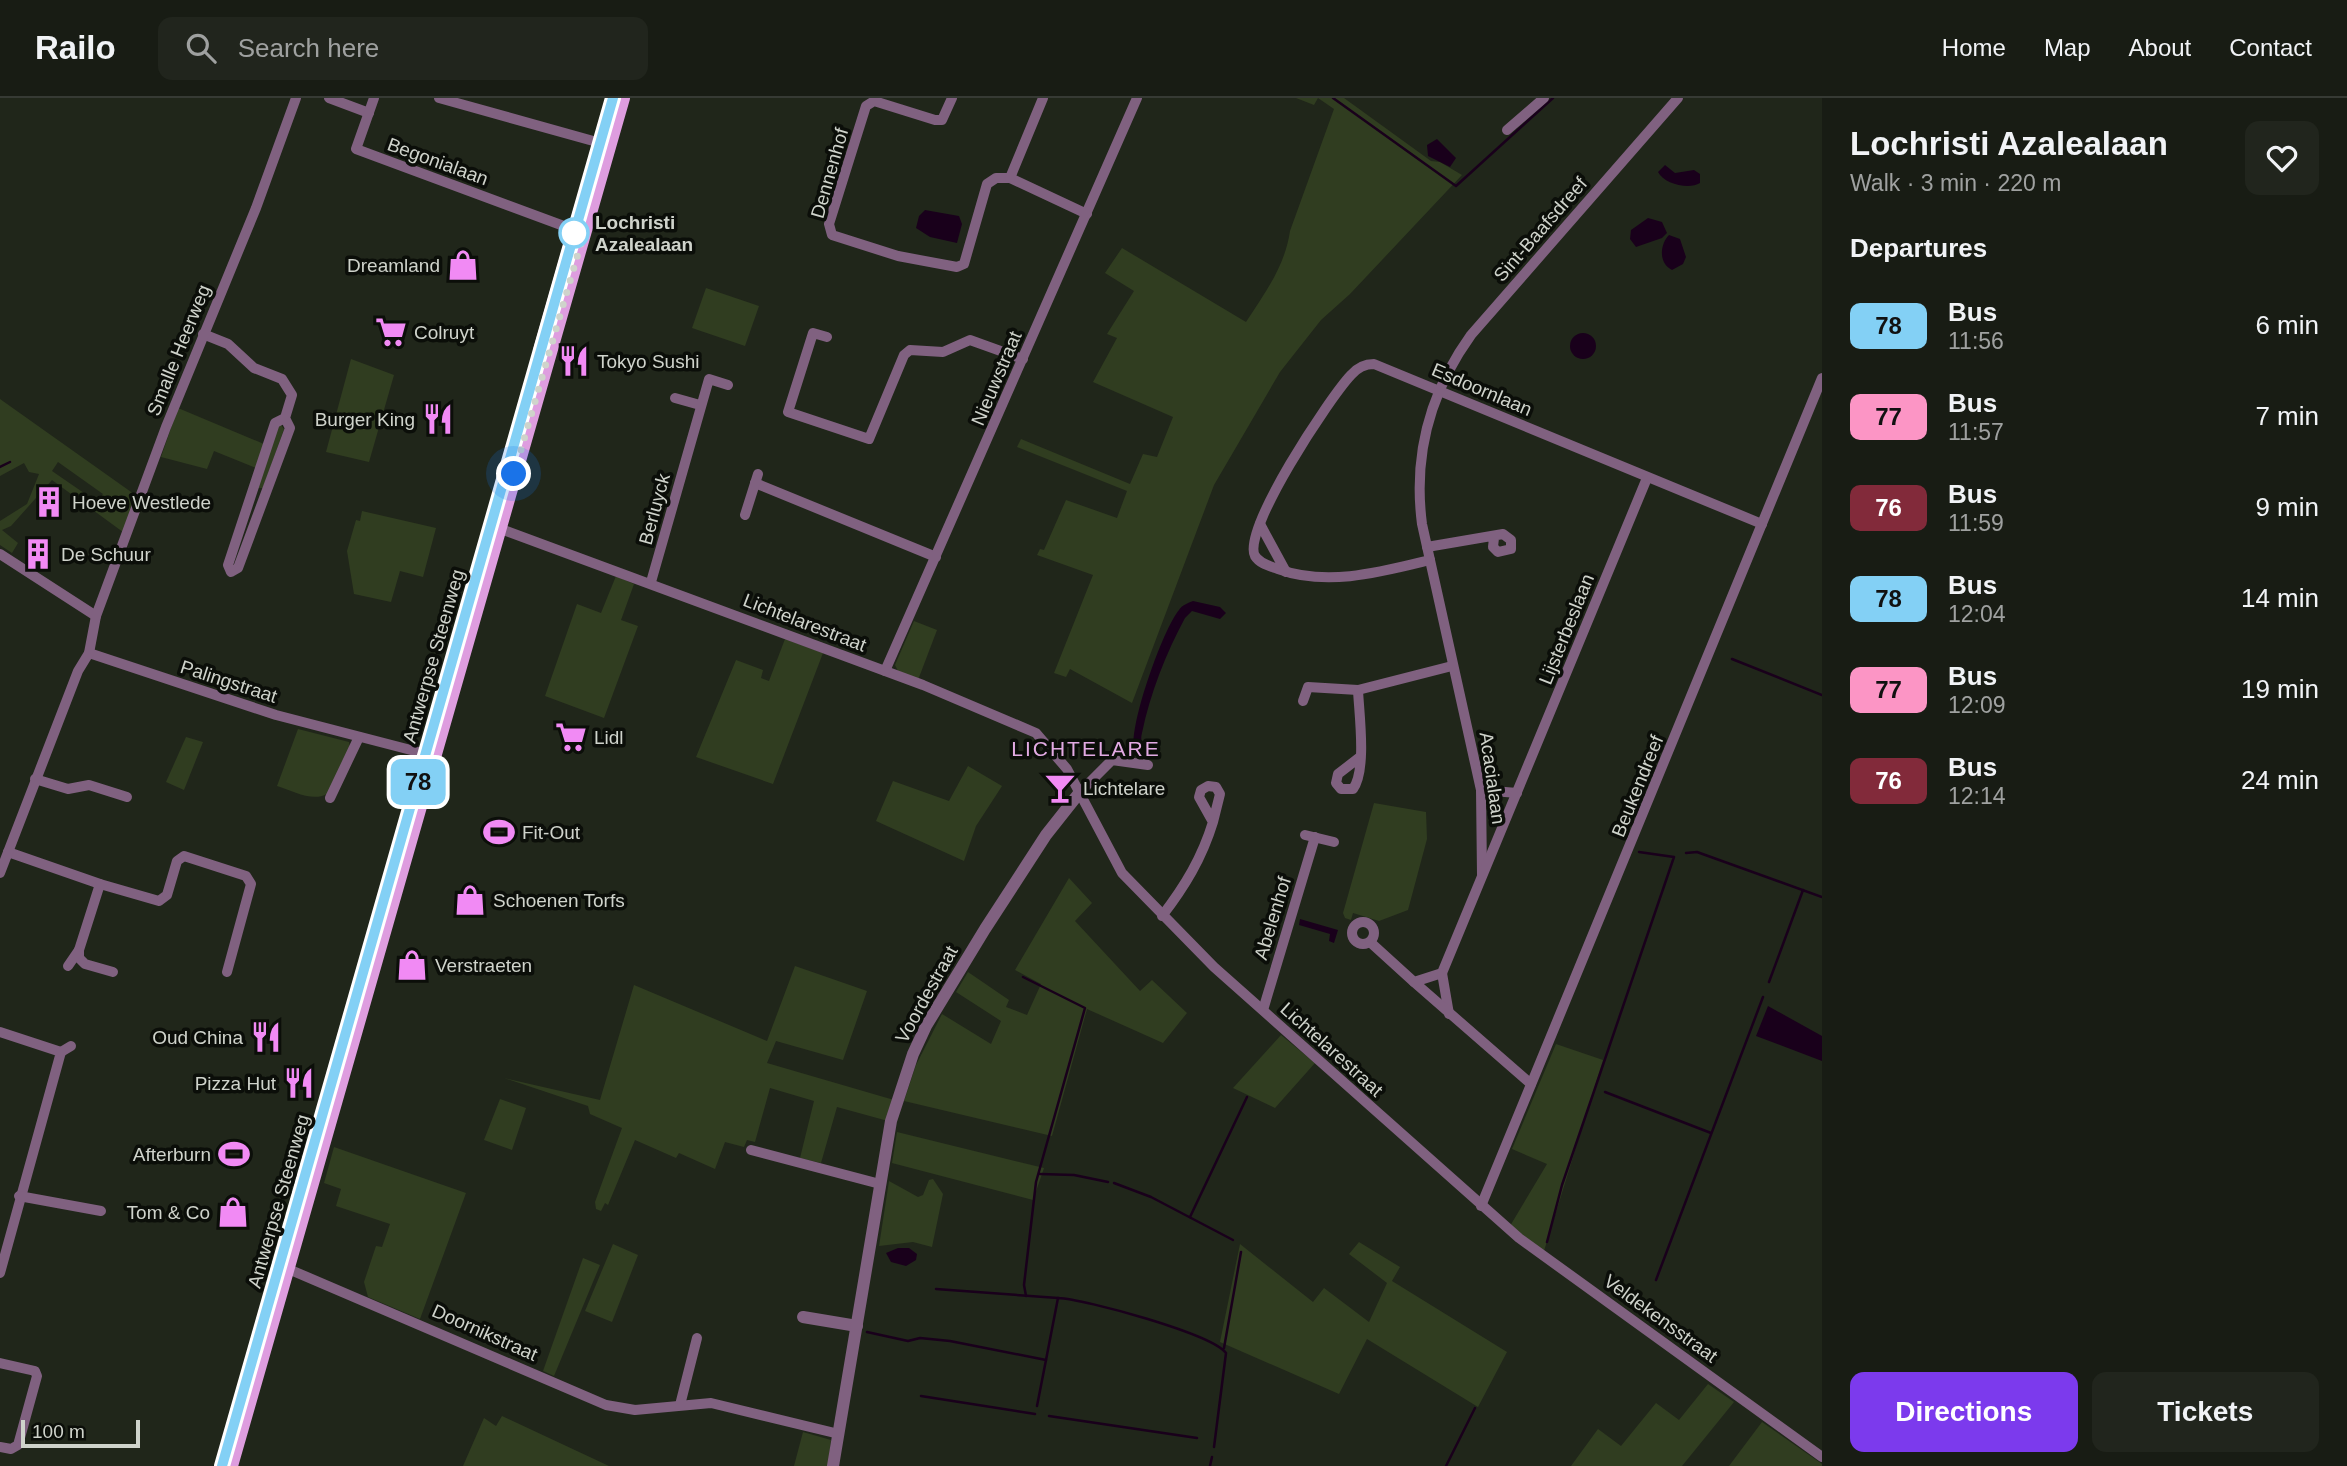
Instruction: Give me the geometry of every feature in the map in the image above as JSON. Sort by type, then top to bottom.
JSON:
[{"type":"main road","name":"Antwerpse Steenweg","points":[[222,1466],[283,1266],[580,232],[604,144],[613,98]]},
{"type":"main road","name":"Antwerpse Steenweg","points":[[604,144],[623,98]]},
{"type":"main road","name":"Antwerpse Steenweg","points":[[231,1466],[283,1266]]},
{"type":"street","name":"Smalle Heerweg","points":[[0,873],[81,662],[89,653],[89,640],[96,616],[203,334],[256,208],[296,98]]},
{"type":"street","points":[[329,98],[369,113],[374,98]]},
{"type":"street","points":[[439,98],[604,144]]},
{"type":"street","name":"Dennenhof","points":[[952,98],[942,120],[874,101],[866,106],[829,224],[832,235],[898,256],[957,268],[964,264],[987,184],[996,178],[1010,178]]},
{"type":"street","points":[[1043,98],[1010,178],[1087,214]]},
{"type":"street","name":"Nieuwstraat","points":[[886,671],[1137,98]]},
{"type":"street","points":[[1507,130],[1545,98]]},
{"type":"street","name":"Sint-Baafsdreef","points":[[1439,390],[1454,358],[1471,335],[1678,98]]},
{"type":"street","name":"Begonialaan","points":[[369,113],[356,149],[580,232]]},
{"type":"street","points":[[827,337],[813,333],[788,412],[869,439],[904,355],[910,350],[943,352],[970,340],[1023,359]]},
{"type":"street","points":[[203,334],[228,344],[254,368],[288,385],[292,398],[285,418],[289,428],[259,491],[228,565],[231,572],[238,568],[259,491],[275,423],[285,418]]},
{"type":"street","name":"Esdoornlaan","points":[[1430,560],[1377,572],[1327,578],[1286,572],[1262,563],[1254,555],[1253,544],[1276,487],[1338,392],[1360,367],[1374,363],[1762,524]]},
{"type":"street","name":"Beukendreef","points":[[1481,1206],[1822,378]]},
{"type":"street","name":"Berluyck","points":[[650,582],[665,538],[665,524],[709,379],[728,385]]},
{"type":"street","name":"Acacialaan","points":[[1439,390],[1425,430],[1418,493],[1452,666],[1481,790],[1482,875],[1442,973]]},
{"type":"street","points":[[675,398],[700,405]]},
{"type":"street","points":[[744,515],[756,478],[936,557]]},
{"type":"street","name":"Lijsterbeslaan","points":[[1482,875],[1647,478]]},
{"type":"street","points":[[1260,524],[1286,572]]},
{"type":"street","name":"Lichtelarestraat","points":[[494,526],[886,671],[987,710],[1036,733],[1067,769],[1122,873],[1162,916],[1262,1010],[1481,1206]]},
{"type":"street","points":[[1427,547],[1494,538]]},
{"type":"street","points":[[0,554],[96,616]]},
{"type":"street","name":"Palingstraat","points":[[89,653],[276,715],[430,755]]},
{"type":"street","points":[[1303,701],[1308,687],[1358,690],[1452,666]]},
{"type":"street","points":[[1358,690],[1360,757]]},
{"type":"street","points":[[330,798],[359,737]]},
{"type":"street","points":[[1080,792],[1112,760],[1148,765]]},
{"type":"street","points":[[35,779],[68,789],[89,785],[127,797]]},
{"type":"street","points":[[1481,790],[1517,793]]},
{"type":"street","name":"Voordestraat","points":[[833,1466],[891,1121],[926,1026],[1046,835],[1080,792]]},
{"type":"street","points":[[1162,916],[1197,865],[1213,822]]},
{"type":"street","name":"Abelenhof","points":[[1262,1010],[1310,836],[1334,842]]},
{"type":"street","points":[[8,852],[159,901],[167,895],[177,861],[184,856],[246,876],[251,884],[227,972]]},
{"type":"street","points":[[68,966],[79,950],[100,884]]},
{"type":"street","points":[[1370,942],[1531,1084]]},
{"type":"street","points":[[79,950],[79,957],[85,964],[113,972]]},
{"type":"street","points":[[1414,982],[1442,973],[1449,1014]]},
{"type":"street","points":[[0,1032],[61,1052]]},
{"type":"street","points":[[3,1276],[19,1196],[61,1052],[71,1046]]},
{"type":"street","points":[[751,1150],[880,1184]]},
{"type":"street","points":[[19,1196],[101,1210]]},
{"type":"street","name":"Veldekensstraat","points":[[1481,1206],[1519,1238],[1822,1457]]},
{"type":"street","name":"Doornikstraat","points":[[283,1266],[606,1405],[635,1410],[710,1404],[839,1434]]},
{"type":"street","points":[[803,1317],[857,1326]]},
{"type":"street","points":[[680,1405],[696,1338]]},
{"type":"street","points":[[0,1363],[35,1371],[37,1376],[18,1445],[11,1449],[0,1447]]},
{"type":"green space","points":[[1296,98],[1318,98],[1314,105]]},
{"type":"green space","points":[[1318,98],[1344,98],[1431,161],[1440,162],[1462,175],[1350,294],[1321,320],[1280,372],[1214,485],[1132,703],[1070,669],[1066,677],[1054,673],[1093,575],[1037,555],[1040,549],[1044,550],[1066,500],[1117,518],[1127,491],[1017,447],[1021,439],[1130,484],[1143,454],[1157,457],[1173,417],[1093,382],[1117,338],[1107,334],[1134,291],[1105,273],[1122,248],[1246,322],[1267,290],[1284,256],[1290,231],[1334,109]]},
{"type":"green space","points":[[706,288],[759,306],[745,346],[692,328]]},
{"type":"green space","points":[[351,359],[394,375],[369,462],[326,452]]},
{"type":"green space","points":[[0,399],[141,499],[127,535],[52,480],[11,526],[2,530],[18,543],[12,553],[0,545],[0,521],[27,504],[39,474],[29,472],[24,463],[0,476]],"holes":[[[58,462],[103,494],[97,502],[52,471]]]},
{"type":"green space","points":[[178,408],[264,444],[256,468],[214,451],[207,469],[161,457]]},
{"type":"green space","points":[[280,424],[284,429],[263,488],[257,488],[276,425]]},
{"type":"green space","points":[[362,511],[436,528],[423,577],[400,571],[391,602],[354,594],[347,551],[356,520],[360,521]]},
{"type":"green space","points":[[616,576],[634,584],[621,620],[638,626],[604,718],[545,696],[577,604],[601,613]]},
{"type":"green space","points":[[914,621],[937,630],[918,680],[898,671],[895,665]]},
{"type":"green space","points":[[785,639],[823,653],[773,784],[696,757],[736,660],[763,670],[761,678],[769,681]]},
{"type":"green space","points":[[298,729],[349,742],[350,748],[327,794],[315,797],[277,786]]},
{"type":"green space","points":[[186,737],[203,742],[184,790],[166,782]]},
{"type":"green space","points":[[968,766],[1002,786],[976,826],[964,861],[876,821],[893,781],[949,801]]},
{"type":"green space","points":[[1374,803],[1426,812],[1427,839],[1408,910],[1379,921],[1353,913],[1351,920],[1345,918],[1343,913]]},
{"type":"green space","points":[[1069,878],[1092,903],[1075,921],[1140,991],[1152,980],[1187,1013],[1163,1043],[1087,1009],[1052,1136],[904,1101],[916,1065],[942,1014],[991,1044],[1001,1021],[956,992],[968,972],[1009,1000],[1006,1007],[1027,1015],[1041,984],[1015,970]]},
{"type":"green space","points":[[795,966],[867,991],[843,1060],[776,1041],[767,1063],[894,1100],[888,1121],[837,1107],[821,1163],[800,1158],[814,1101],[770,1088],[755,1142],[747,1140],[744,1147],[725,1142],[715,1169],[679,1153],[676,1158],[635,1140],[608,1205],[605,1203],[601,1211],[596,1209],[595,1202],[622,1128],[590,1114],[588,1106],[504,1078],[600,1100],[634,985],[767,1041]]},
{"type":"green space","points":[[1281,1035],[1315,1063],[1275,1108],[1233,1088]]},
{"type":"green space","points":[[1556,1044],[1603,1060],[1544,1251],[1510,1226],[1547,1164],[1512,1149]]},
{"type":"green space","points":[[500,1099],[526,1108],[512,1150],[484,1140]]},
{"type":"green space","points":[[897,1132],[1044,1168],[1033,1200],[892,1163]]},
{"type":"green space","points":[[334,1147],[466,1193],[420,1319],[368,1297],[364,1282],[376,1246],[382,1247],[390,1224],[336,1206],[341,1189],[324,1183]]},
{"type":"green space","points":[[933,1179],[943,1194],[932,1247],[913,1242],[879,1246],[889,1181],[918,1197],[923,1195],[929,1180]]},
{"type":"green space","points":[[1359,1242],[1400,1267],[1392,1281],[1507,1352],[1478,1407],[1367,1339],[1339,1394],[1220,1342],[1240,1244],[1313,1302],[1324,1288],[1369,1322],[1387,1283],[1349,1254]]},
{"type":"green space","points":[[613,1244],[638,1255],[612,1322],[585,1311]]},
{"type":"green space","points":[[583,1258],[600,1265],[554,1376],[543,1371]]},
{"type":"green space","points":[[1708,1384],[1734,1402],[1682,1466],[1571,1466],[1598,1429],[1621,1446],[1656,1403],[1679,1420]]},
{"type":"green space","points":[[502,1416],[609,1466],[463,1466],[484,1418],[496,1426]]},
{"type":"green space","points":[[1762,1422],[1822,1464],[1822,1466],[1729,1466]]},
{"type":"green space","points":[[803,1432],[831,1440],[828,1466],[794,1466]]},
{"type":"shaded area","points":[[1437,139],[1456,158],[1450,167],[1428,156],[1427,145]]},
{"type":"shaded area","points":[[1665,165],[1675,173],[1694,170],[1700,174],[1700,183],[1683,186],[1671,183],[1658,172]]},
{"type":"shaded area","points":[[925,210],[959,216],[962,224],[957,243],[930,237],[916,228],[919,216]]},
{"type":"shaded area","points":[[1648,218],[1662,222],[1667,233],[1662,238],[1636,247],[1630,239],[1631,230]]},
{"type":"shaded area","points":[[1669,235],[1680,239],[1686,257],[1683,264],[1672,270],[1664,263],[1662,253]]},
{"type":"shaded area","points":[[1583,333],[1592,337],[1596,346],[1592,355],[1583,359],[1574,355],[1570,346],[1574,337]]},
{"type":"shaded area","points":[[1193,601],[1220,607],[1226,613],[1220,619],[1192,611],[1185,618],[1154,689],[1141,735],[1141,749],[1134,749],[1137,720],[1156,656],[1172,620],[1183,605]]},
{"type":"shaded area","points":[[1300,919],[1338,930],[1334,943],[1329,941],[1330,934],[1299,925]]},
{"type":"shaded area","points":[[1768,1006],[1822,1036],[1822,1061],[1756,1036]]},
{"type":"shaded area","points":[[898,1248],[909,1248],[917,1254],[916,1260],[906,1266],[891,1262],[886,1253]]},
{"type":"waterway","points":[[1333,98],[1456,186],[1553,98]]},
{"type":"waterway","points":[[0,467],[10,462]]},
{"type":"waterway","points":[[1732,659],[1822,695]]},
{"type":"waterway","points":[[1547,1242],[1562,1185],[1674,857],[1639,852]]},
{"type":"waterway","points":[[1686,853],[1697,852],[1822,897]]},
{"type":"waterway","points":[[1769,982],[1803,890]]},
{"type":"waterway","points":[[1023,977],[1085,1008],[1036,1182],[1024,1285],[1026,1296]]},
{"type":"waterway","points":[[1656,1280],[1763,997]]},
{"type":"waterway","points":[[1605,1092],[1711,1133]]},
{"type":"waterway","points":[[1190,1217],[1247,1097]]},
{"type":"waterway","points":[[1040,1174],[1074,1175],[1108,1182]]},
{"type":"waterway","points":[[1114,1183],[1151,1197],[1233,1240]]},
{"type":"waterway","points":[[1224,1348],[1241,1252]]},
{"type":"waterway","points":[[936,1289],[1058,1298]]},
{"type":"waterway","points":[[867,1332],[908,1341],[920,1338],[950,1341],[1046,1360],[1058,1298],[1119,1311],[1174,1328],[1216,1345],[1226,1353],[1214,1447]]},
{"type":"waterway","points":[[1037,1406],[1046,1360]]},
{"type":"waterway","points":[[921,1396],[1035,1414]]},
{"type":"waterway","points":[[1446,1466],[1475,1408]]},
{"type":"waterway","points":[[1049,1416],[1197,1438]]},
{"type":"waterway","points":[[1210,1466],[1212,1457]]},
{"type":"bus line","name":"78","points":[[222,1466],[613,98]]},
{"type":"place","name":"Lochristi Azalealaan","points":[[574,233]]},
{"type":"place","name":"Dreamland","points":[[463,265]]},
{"type":"place","name":"Colruyt","points":[[391,332]]},
{"type":"place","name":"Tokyo Sushi","points":[[574,361]]},
{"type":"place","name":"Burger King","points":[[438,419]]},
{"type":"place","name":"Hoeve Westlede","points":[[49,502]]},
{"type":"place","name":"De Schuur","points":[[38,554]]},
{"type":"place","name":"Lidl","points":[[571,737]]},
{"type":"place","name":"Lichtelare","points":[[1060,788]]},
{"type":"place","name":"Fit-Out","points":[[499,832]]},
{"type":"place","name":"Schoenen Torfs","points":[[470,900]]},
{"type":"place","name":"Verstraeten","points":[[412,965]]},
{"type":"place","name":"Oud China","points":[[266,1037]]},
{"type":"place","name":"Pizza Hut","points":[[299,1083]]},
{"type":"place","name":"Afterburn","points":[[234,1154]]},
{"type":"place","name":"Tom & Co","points":[[233,1212]]},
{"type":"district","name":"LICHTELARE","points":[[1086,749]]},
{"type":"route","points":[[514,474],[584,233],[575,230],[574,233]]}]
